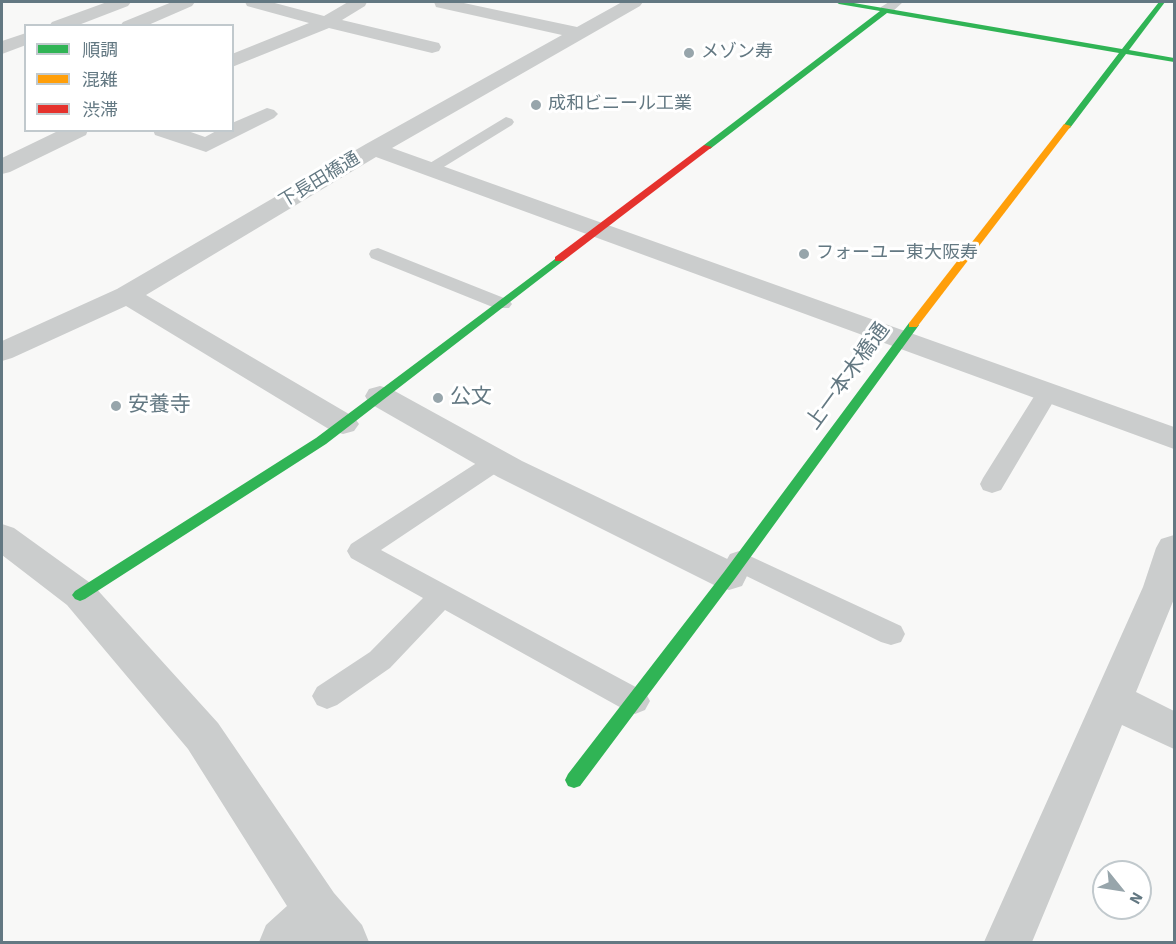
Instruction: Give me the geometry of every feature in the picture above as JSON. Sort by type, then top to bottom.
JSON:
[{"type":"street","points":[[63,24],[122,2]]},
{"type":"street","points":[[134,24],[186,2]]},
{"type":"street","points":[[253,2],[432,46]]},
{"type":"street","points":[[234,60],[327,22],[359,2]]},
{"type":"street","name":"下長田橋通","points":[[2,352],[127,295],[374,149],[634,2]]},
{"type":"street","points":[[839,2],[891,6],[1174,60]]},
{"type":"street","name":"上一本木橋通","points":[[574,780],[734,569],[902,339],[1162,2]]},
{"type":"street","points":[[442,3],[579,33]]},
{"type":"street","points":[[80,595],[321,441],[891,6]]},
{"type":"street","points":[[586,11],[609,16]]},
{"type":"street","points":[[2,48],[24,39]]},
{"type":"street","points":[[234,131],[267,114],[241,106]]},
{"type":"street","points":[[2,167],[74,132]]},
{"type":"street","points":[[169,132],[206,145],[232,132]]},
{"type":"street","points":[[374,149],[1174,438]]},
{"type":"street","points":[[127,295],[343,424]]},
{"type":"street","points":[[380,396],[497,461],[734,569]]},
{"type":"street","points":[[2,537],[80,595],[203,736],[331,926],[282,942]]},
{"type":"street","points":[[1008,942],[1161,587],[1174,548]]},
{"type":"street","points":[[1112,700],[1174,731]]},
{"type":"lane","points":[[428,169],[507,122]]},
{"type":"lane","points":[[378,254],[502,304]]},
{"type":"lane","points":[[992,484],[1048,392]]},
{"type":"lane","points":[[497,461],[360,551],[635,700]]},
{"type":"lane","points":[[734,569],[891,634]]},
{"type":"lane","points":[[327,696],[380,660],[442,596]]},
{"type":"traffic: fast","points":[[839,2],[1174,60]]},
{"type":"traffic: fast","points":[[1067,126],[1162,2]]},
{"type":"traffic: fast","points":[[707,147],[886,10]]},
{"type":"traffic: fast","points":[[80,595],[321,441],[559,259]]},
{"type":"traffic: fast","points":[[574,780],[729,576],[913,325]]},
{"type":"traffic: slow","points":[[913,325],[1067,126]]},
{"type":"traffic: jam","points":[[559,259],[707,147]]},
{"type":"place","name":"メゾン寿","points":[[689,53]]},
{"type":"place","name":"成和ビニール工業","points":[[536,105]]},
{"type":"place","name":"フォーユー東大阪寿","points":[[804,254]]},
{"type":"place","name":"公文","points":[[438,398]]},
{"type":"place","name":"安養寺","points":[[116,406]]}]
